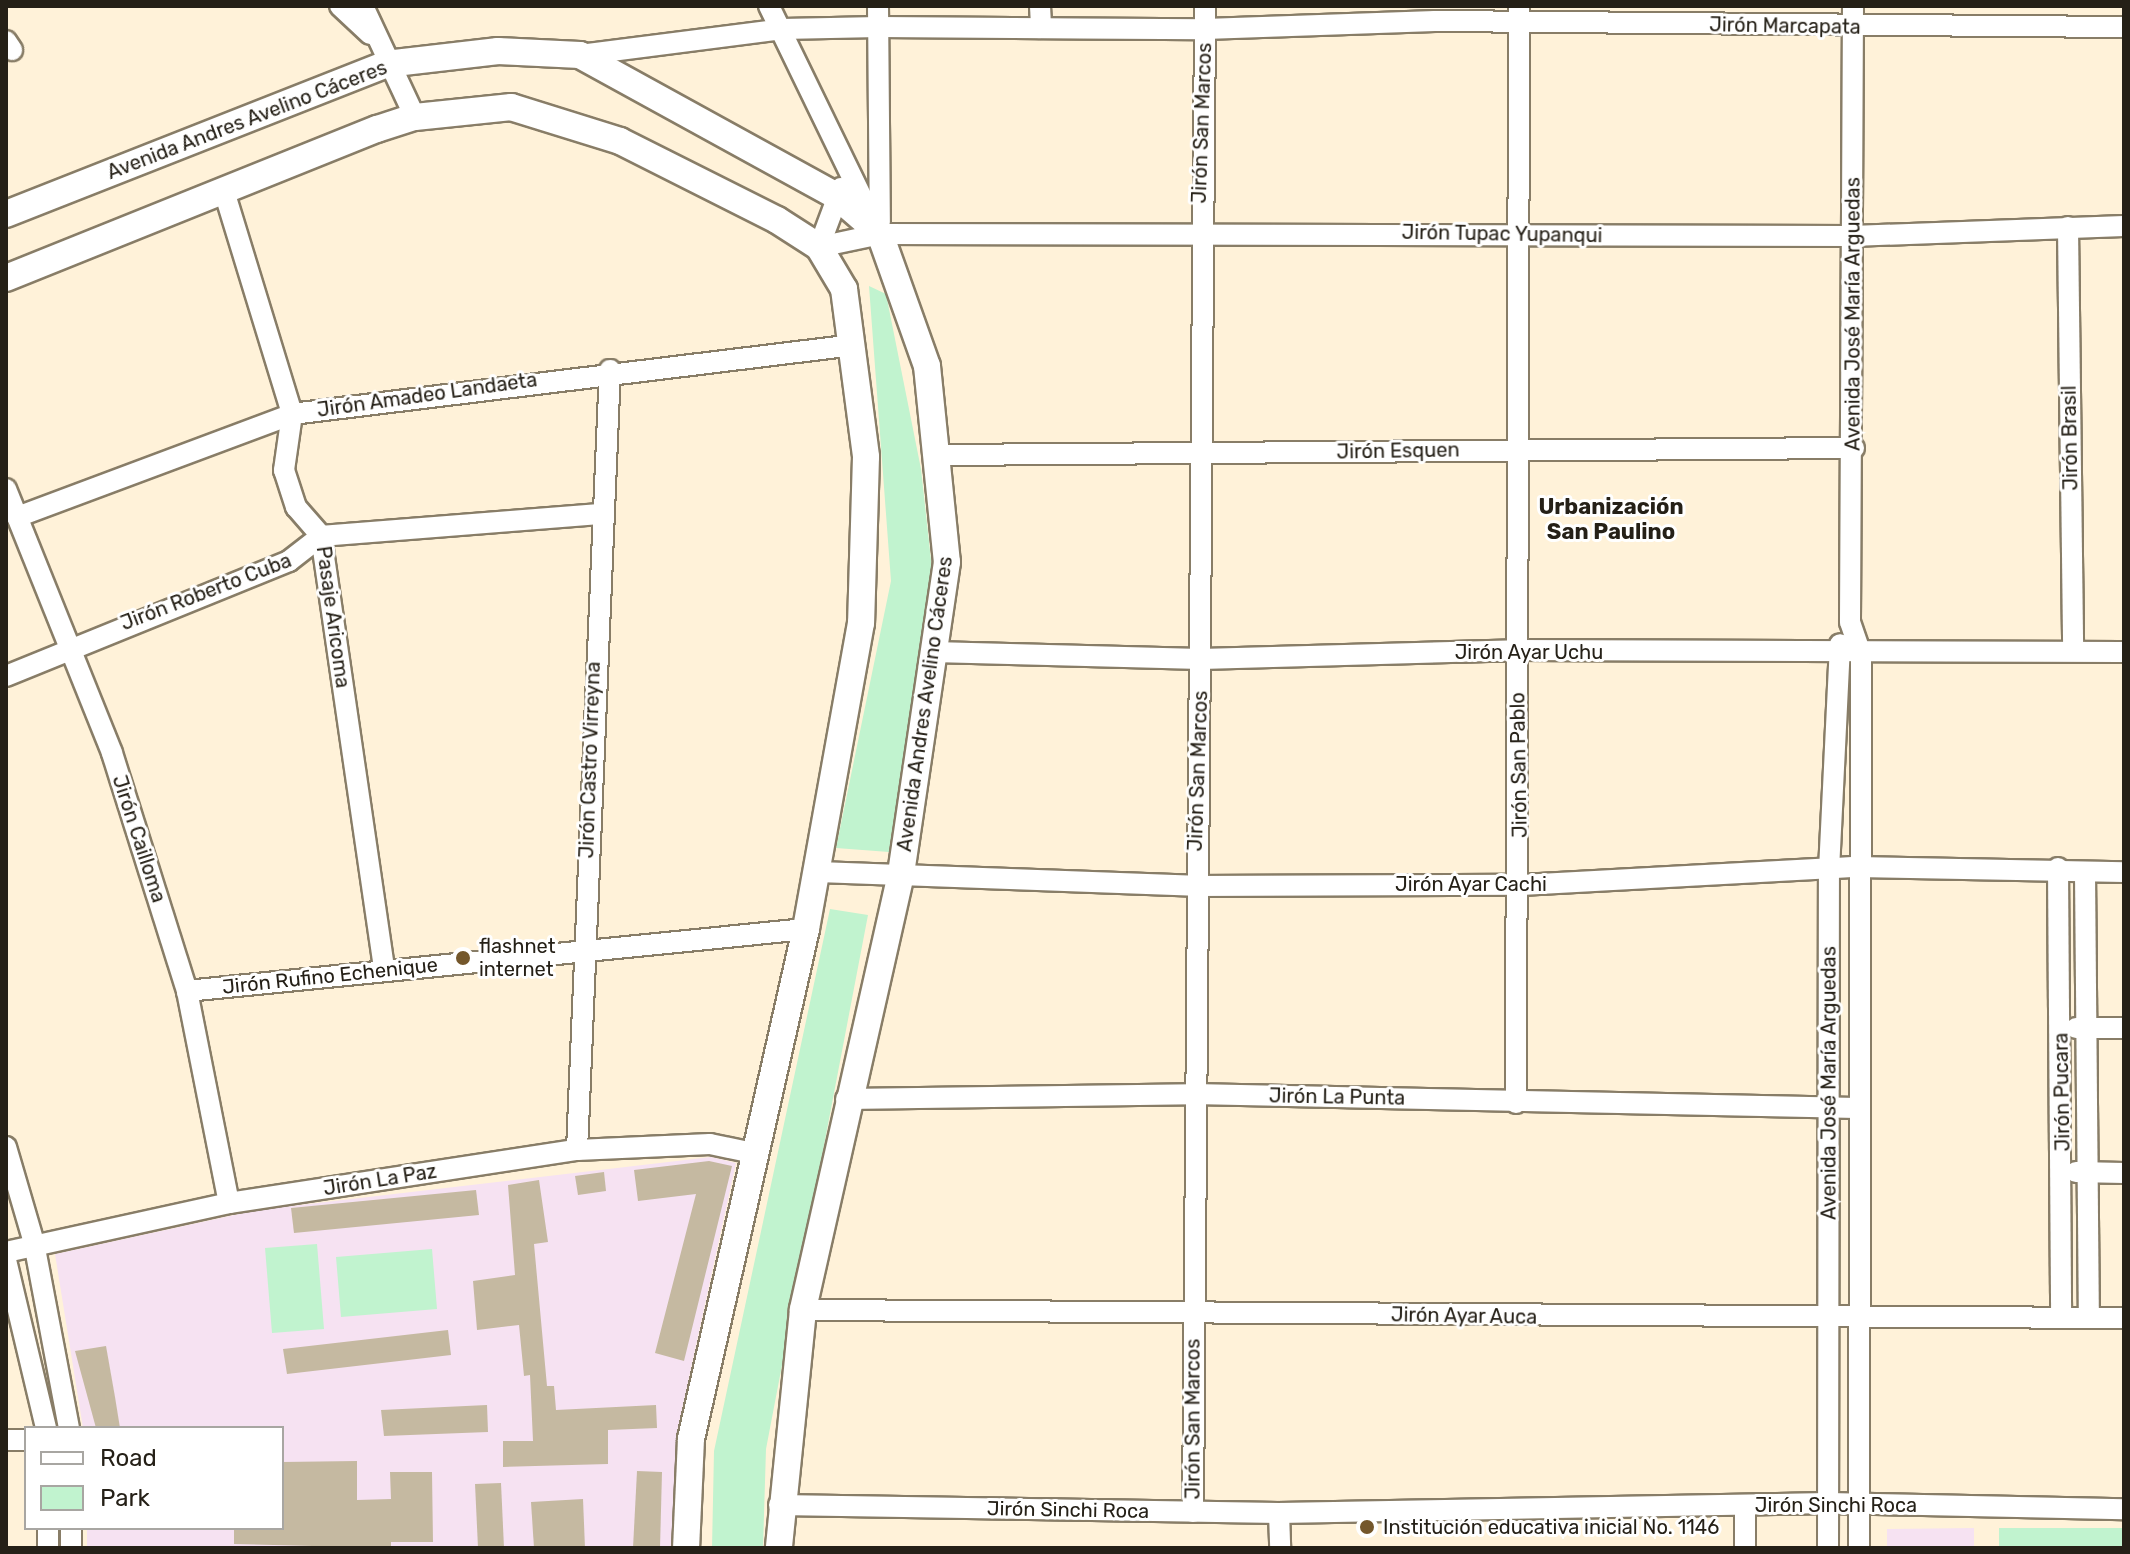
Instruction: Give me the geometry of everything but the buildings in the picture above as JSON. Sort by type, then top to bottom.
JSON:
[{"type":"main road","name":"Avenida Andres Avelino Cáceres","points":[[6,214],[386,64],[498,51],[580,55],[843,185],[880,234],[927,366],[941,455],[947,562],[901,874],[846,1099],[803,1310],[779,1505],[779,1548]]},
{"type":"main road","points":[[6,278],[415,117],[511,107],[553,116],[705,181],[819,247],[844,289],[854,345],[866,573],[818,872],[758,1154],[691,1439],[686,1548]]},
{"type":"street","points":[[340,6],[370,34]]},
{"type":"street","points":[[363,6],[370,34],[415,117]]},
{"type":"street","points":[[769,6],[782,29],[843,185],[819,247]]},
{"type":"street","points":[[1040,6],[1041,28]]},
{"type":"street","name":"Jirón San Marcos","points":[[1193,1512],[1193,1094],[1203,453],[1199,230],[1205,6]]},
{"type":"street","name":"Jirón Marcapata","points":[[580,55],[879,16],[1041,28],[1205,29],[1366,15],[1519,14],[1853,16],[2124,27]]},
{"type":"street","name":"Jirón San Pablo","points":[[1516,1103],[1521,885],[1516,235],[1519,14]]},
{"type":"street","points":[[879,16],[880,234]]},
{"type":"street","name":"Avenida José María Arguedas","points":[[1853,16],[1854,448],[1850,622],[1861,654],[1857,867],[1859,1548]]},
{"type":"street","name":"Pasaje Aricoma","points":[[224,191],[292,414],[284,470],[296,507],[321,536],[384,968]]},
{"type":"street","name":"Jirón Tupac Yupanqui","points":[[819,247],[880,234],[1199,230],[1852,236],[2124,226]]},
{"type":"street","name":"Jirón Brasil","points":[[2068,227],[2073,649]]},
{"type":"street","name":"Jirón Amadeo Landaeta","points":[[17,517],[292,414],[610,370],[854,345]]},
{"type":"street","name":"Jirón Castro Virreyna","points":[[577,1150],[599,514],[610,370]]},
{"type":"street","name":"Jirón Esquen","points":[[941,455],[1854,448]]},
{"type":"street","name":"Jirón Cailloma","points":[[6,489],[112,753],[187,991],[229,1203]]},
{"type":"street","points":[[321,536],[599,514]]},
{"type":"street","name":"Jirón Roberto Cuba","points":[[6,676],[69,645],[289,561],[321,536]]},
{"type":"street","name":"Avenida José María Arguedas","points":[[1828,1548],[1829,870],[1836,655],[1850,622]]},
{"type":"street","name":"Jirón Ayar Uchu","points":[[933,652],[1201,659],[1517,650],[1836,655],[2073,649],[2124,652]]},
{"type":"street","name":"Jirón Ayar Cachi","points":[[818,872],[1195,886],[1521,885],[1857,867],[2058,868],[2124,872]]},
{"type":"street","name":"Jirón Pucara","points":[[2058,868],[2064,1172],[2061,1316]]},
{"type":"street","name":"Jirón Pucara","points":[[2085,872],[2089,1316]]},
{"type":"street","name":"Jirón Rufino Echenique","points":[[187,991],[384,968],[806,929]]},
{"type":"street","points":[[2061,1029],[2124,1028]]},
{"type":"street","name":"Jirón La Punta","points":[[846,1099],[1193,1094],[1857,1108]]},
{"type":"street","name":"Jirón La Paz","points":[[6,1252],[34,1243],[229,1203],[577,1150],[710,1144],[758,1154]]},
{"type":"street","points":[[6,1147],[14,1207],[34,1243],[69,1426]]},
{"type":"street","points":[[2064,1172],[2124,1173]]},
{"type":"street","points":[[6,1260],[46,1426]]},
{"type":"street","name":"Jirón Ayar Auca","points":[[803,1310],[1828,1319],[2124,1318]]},
{"type":"street","name":"Jirón Sinchi Roca","points":[[779,1505],[1279,1513],[1828,1503],[2124,1509]]},
{"type":"street","points":[[1745,1505],[1745,1548]]},
{"type":"street","points":[[1279,1513],[1280,1548]]},
{"type":"shaded area","points":[[711,1157],[736,1163],[677,1432],[675,1548],[87,1548],[87,1530],[284,1530],[284,1426],[83,1426],[55,1254],[257,1210]]},
{"type":"shaded area","points":[[1974,1528],[1974,1548],[1887,1548],[1887,1529]]},
{"type":"green space","points":[[869,286],[886,294],[921,469],[932,569],[889,852],[836,848],[891,581]]},
{"type":"green space","points":[[830,909],[868,915],[766,1449],[763,1548],[712,1548],[714,1451]]},
{"type":"green space","points":[[317,1244],[324,1329],[272,1333],[265,1248]]},
{"type":"green space","points":[[432,1249],[437,1309],[341,1317],[336,1257]]},
{"type":"green space","points":[[1999,1528],[2124,1528],[2124,1548],[1999,1548]]},
{"type":"place","name":"flashnet internet","points":[[463,958]]},
{"type":"place","name":"Institución educativa inicial No. 1146","points":[[1367,1527]]},
{"type":"district","name":"Urbanización San Paulino","points":[[1611,518]]}]
